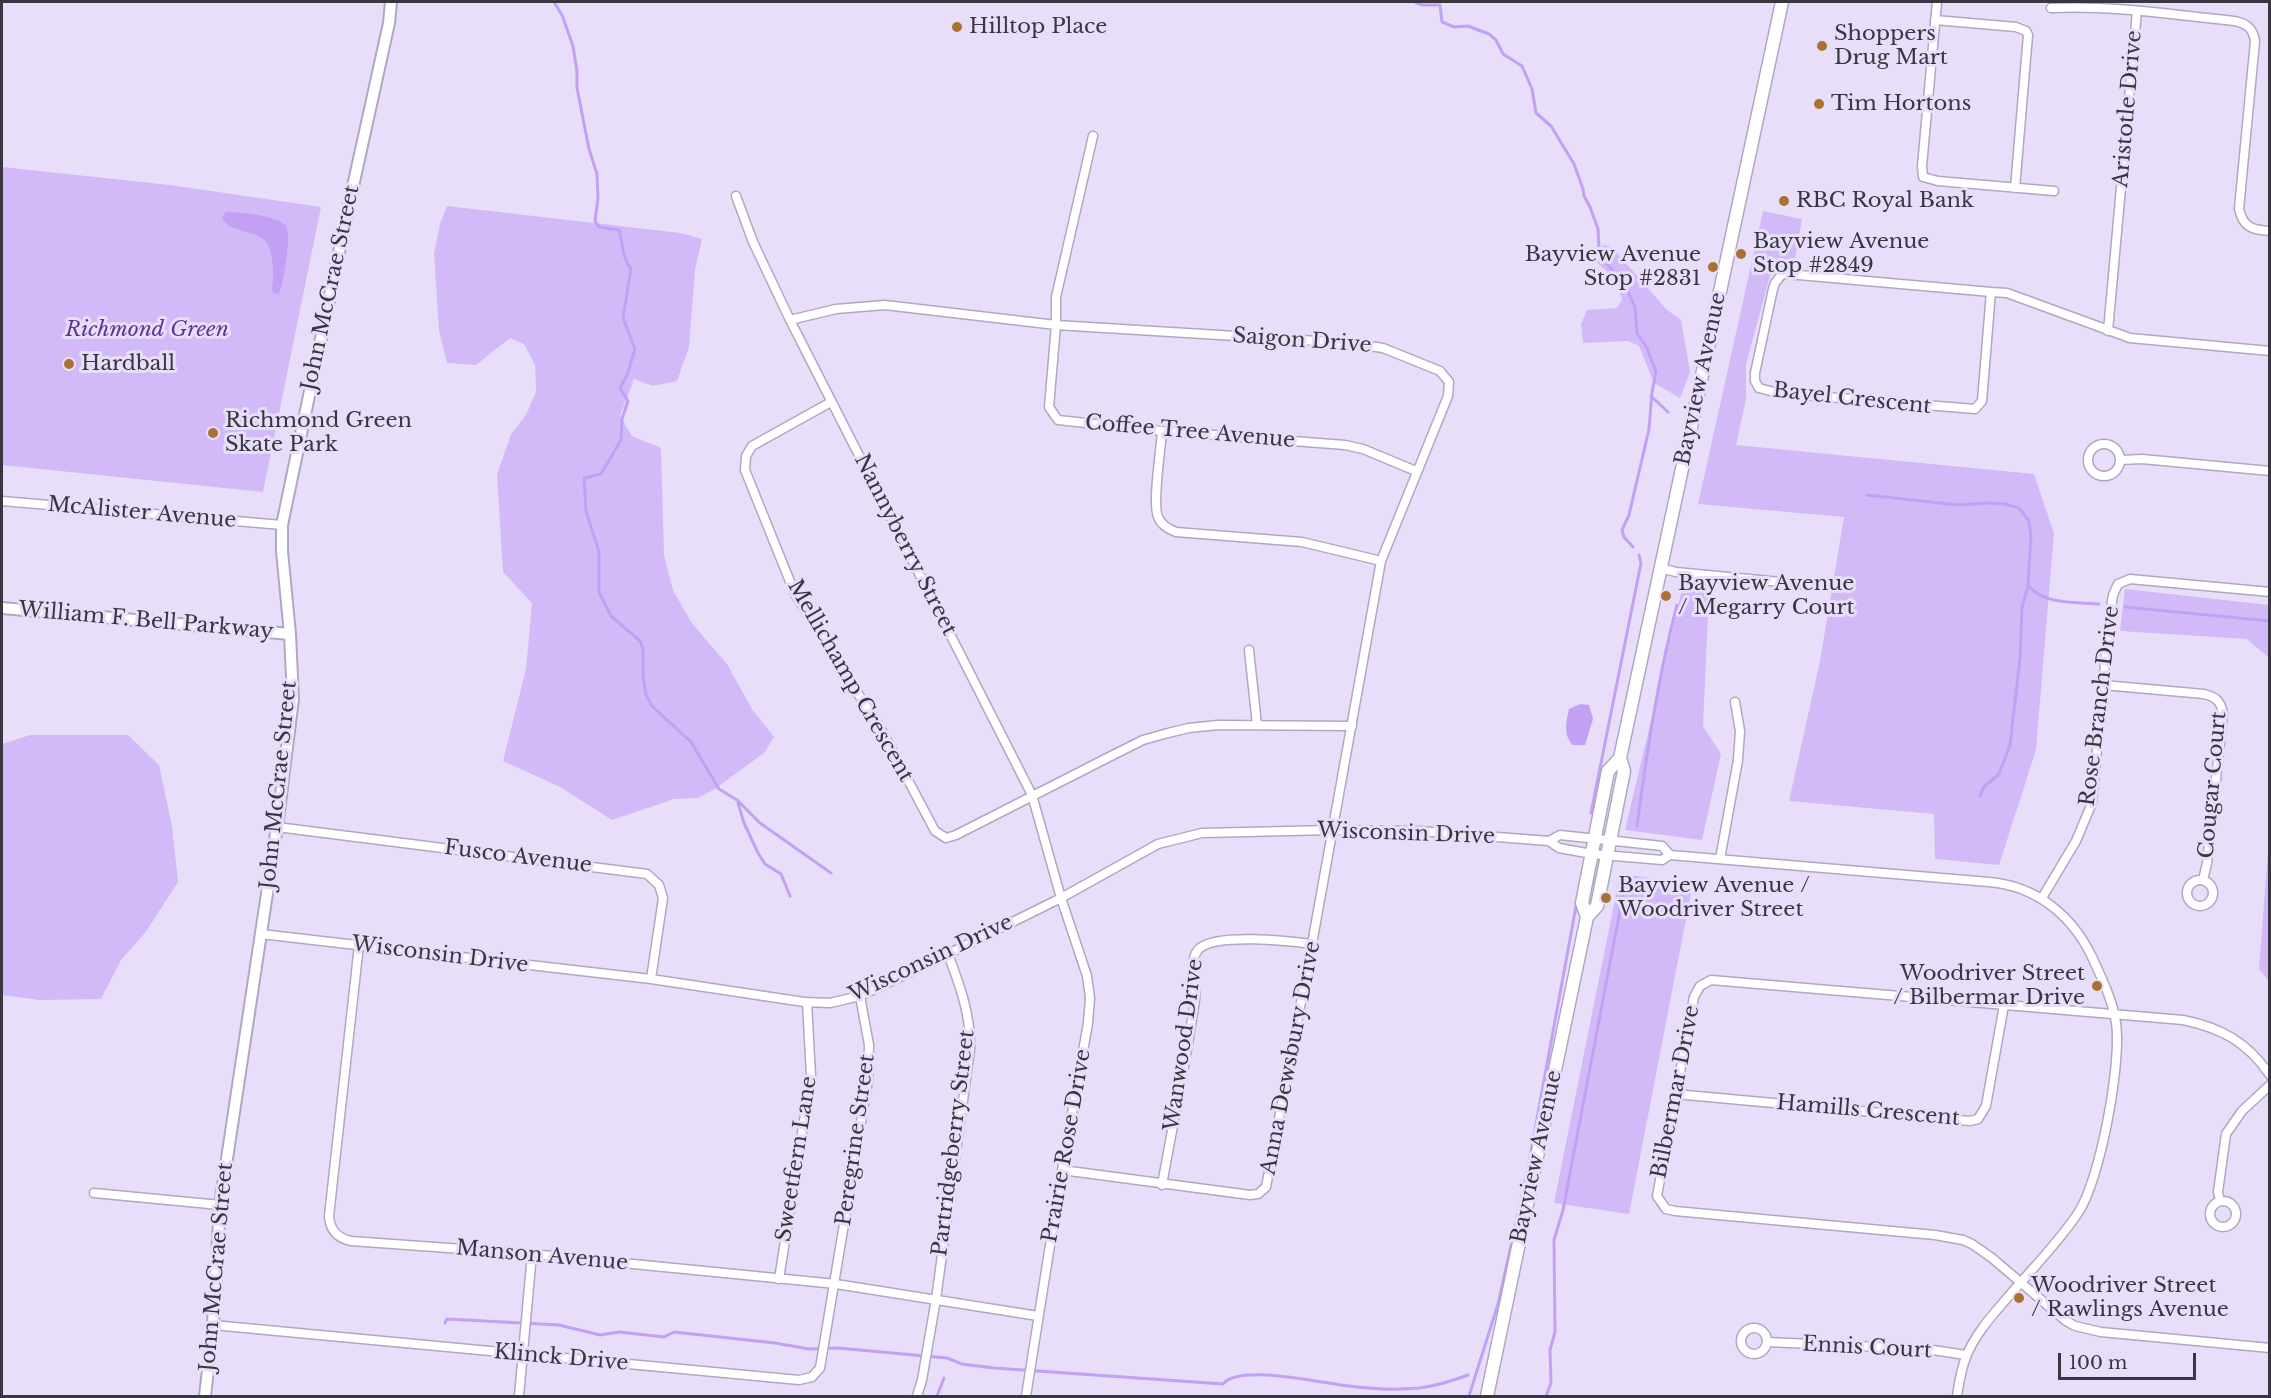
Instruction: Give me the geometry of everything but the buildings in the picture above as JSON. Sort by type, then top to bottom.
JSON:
[{"type":"main road","name":"Bayview Avenue","points":[[1587,916],[1597,906],[1624,771],[1620,758],[1782,2]]},
{"type":"main road","name":"Bayview Avenue","points":[[1487,1396],[1587,916],[1582,903],[1608,771],[1620,758]]},
{"type":"street","name":"John McCrae Street","points":[[205,1396],[213,1325],[220,1205],[277,827],[293,699],[282,525],[389,23],[391,2]]},
{"type":"street","points":[[1937,2],[1922,166],[1923,177],[1928,180],[2054,191]]},
{"type":"street","points":[[2051,8],[2080,6],[2137,11]]},
{"type":"street","name":"Aristotle Drive","points":[[2108,331],[2137,11],[2242,22],[2252,30],[2255,41],[2239,209],[2241,220],[2248,226],[2270,231]]},
{"type":"street","points":[[1935,20],[2016,27],[2026,31],[2028,35],[2015,188]]},
{"type":"street","name":"Coffee Tree Avenue","points":[[1093,136],[1056,297],[1056,325],[1048,407],[1058,420],[1162,431],[1345,445],[1372,452],[1416,471]]},
{"type":"street","name":"Nannyberry Street","points":[[736,196],[753,242],[790,320],[1032,795],[1061,898]]},
{"type":"street","name":"Bayel Crescent","points":[[1782,274],[1991,292],[1982,401],[1975,409],[1778,393],[1759,388],[1755,381],[1773,289],[1775,282],[1782,274]]},
{"type":"street","points":[[1991,292],[2014,296],[2108,331],[2140,339],[2270,351]]},
{"type":"street","name":"Saigon Drive","points":[[790,320],[836,309],[885,305],[1056,325],[1350,343],[1383,348],[1440,371],[1446,377],[1450,387],[1448,397],[1381,561],[1332,830]]},
{"type":"street","name":"Mellichamp Crescent","points":[[831,402],[752,446],[744,460],[745,470],[795,594],[884,733],[935,831],[946,838],[956,835],[1032,795]]},
{"type":"street","points":[[1162,431],[1155,507],[1159,519],[1168,529],[1176,532],[1302,542],[1381,561]]},
{"type":"street","points":[[2120,460],[2142,459],[2270,471]]},
{"type":"street","name":"McAlister Avenue","points":[[2,501],[282,525]]},
{"type":"street","points":[[1660,568],[1676,572],[1801,584]]},
{"type":"street","name":"Rose Branch Drive","points":[[2042,898],[2076,841],[2092,803],[2109,620],[2113,595],[2118,584],[2130,579],[2270,592]]},
{"type":"street","name":"William F. Bell Parkway","points":[[2,608],[290,634]]},
{"type":"street","points":[[1249,650],[1257,725]]},
{"type":"street","name":"Cougar Court","points":[[2103,685],[2204,694],[2212,696],[2222,706],[2207,862],[2203,880]]},
{"type":"street","points":[[1720,859],[1738,760],[1740,730],[1736,702]]},
{"type":"street","points":[[1032,795],[1143,740],[1202,726],[1352,726]]},
{"type":"street","name":"Fusco Avenue","points":[[277,827],[645,873],[656,881],[663,895],[651,980]]},
{"type":"street","name":"Wisconsin Drive","points":[[261,934],[830,1003],[860,996],[948,954],[1061,898],[1152,848],[1202,833],[1332,830],[1442,832],[1549,842],[1559,848],[1592,854],[1662,860],[1670,855],[1662,846],[1560,834],[1549,842]]},
{"type":"street","name":"Anna Dewsbury Drive","points":[[1062,1170],[1251,1195],[1259,1193],[1266,1187],[1332,830]]},
{"type":"street","points":[[1670,855],[1999,883],[2022,889],[2042,898],[2072,924],[2088,946],[2116,1024],[2117,1060],[2095,1177],[2079,1213],[1988,1321],[1966,1354],[1957,1396]]},
{"type":"street","name":"Prairie Rose Drive","points":[[1026,1396],[1088,1023],[1090,998],[1084,964],[1061,898]]},
{"type":"street","name":"Wanwood Drive","points":[[1162,1185],[1196,997],[1193,960],[1196,953],[1206,945],[1237,940],[1267,939],[1312,944]]},
{"type":"street","name":"Manson Avenue","points":[[358,945],[329,1212],[332,1228],[341,1238],[351,1241],[532,1254],[836,1284],[1038,1316]]},
{"type":"street","name":"Partridgeberry Street","points":[[917,1396],[922,1380],[936,1299],[970,1038],[963,992],[948,954]]},
{"type":"street","name":"Bilbermar Drive","points":[[2020,1282],[1981,1249],[1950,1237],[1666,1209],[1657,1196],[1657,1188],[1694,997],[1700,986],[1711,980],[2183,1020],[2217,1029],[2237,1039],[2261,1062],[2270,1075]]},
{"type":"street","name":"Peregrine Street","points":[[836,1284],[870,1063],[860,996]]},
{"type":"street","name":"Sweetfern Lane","points":[[779,1279],[811,1076],[807,1002]]},
{"type":"street","name":"Hamills Crescent","points":[[1675,1094],[1970,1121],[1978,1119],[1986,1106],[2004,1005]]},
{"type":"street","points":[[2220,1201],[2218,1192],[2226,1134],[2242,1111],[2270,1085]]},
{"type":"street","points":[[94,1193],[220,1205]]},
{"type":"street","points":[[519,1396],[532,1254]]},
{"type":"street","points":[[2020,1282],[2066,1321],[2087,1329],[2270,1348]]},
{"type":"street","name":"Klinck Drive","points":[[213,1325],[806,1379],[812,1377],[820,1368],[836,1284]]},
{"type":"street","name":"Ennis Court","points":[[1767,1342],[1926,1349],[1966,1354]]},
{"type":"green space","name":"Richmond Green","points":[[2,167],[170,185],[321,207],[263,492],[2,465]]},
{"type":"green space","points":[[447,206],[681,233],[702,239],[695,270],[689,347],[677,381],[653,386],[634,379],[620,416],[632,436],[661,448],[664,555],[673,590],[691,622],[727,664],[752,709],[774,737],[765,752],[715,789],[698,798],[674,799],[612,820],[560,787],[503,761],[526,669],[532,603],[503,572],[497,475],[511,434],[526,415],[536,392],[535,365],[524,344],[510,338],[476,365],[447,363],[439,331],[434,253],[440,224]]},
{"type":"green space","points":[[1763,211],[1802,219],[1794,266],[1782,267],[1770,276],[1746,364],[1746,399],[1736,445],[2034,474],[2054,533],[2036,750],[1999,865],[1935,859],[1934,814],[1789,801],[1820,661],[1844,517],[1698,504]]},
{"type":"green space","points":[[1604,245],[1612,247],[1666,309],[1681,320],[1690,372],[1680,398],[1654,383],[1639,346],[1628,341],[1583,343],[1581,324],[1587,310],[1617,308],[1622,299],[1615,279],[1590,256]]},
{"type":"green space","points":[[1683,585],[1709,590],[1703,726],[1721,754],[1702,840],[1625,830]]},
{"type":"green space","points":[[2125,589],[2269,605],[2269,658],[2247,639],[2120,631]]},
{"type":"green space","points":[[30,735],[128,735],[159,765],[172,826],[178,882],[145,933],[121,960],[101,999],[40,1000],[2,995],[2,744]]},
{"type":"green space","points":[[2269,839],[2269,981],[2259,969]]},
{"type":"green space","points":[[1620,874],[1693,883],[1629,1214],[1554,1203]]},
{"type":"shaded area","points":[[226,212],[266,216],[285,225],[288,248],[279,294],[272,291],[272,260],[266,242],[255,235],[229,226],[222,217]]},
{"type":"shaded area","points":[[1580,704],[1589,705],[1593,719],[1585,745],[1573,745],[1567,733],[1567,718],[1569,709]]},
{"type":"waterway","points":[[554,2],[562,15],[573,46],[577,88],[589,149],[597,174],[598,198],[595,221],[599,227],[619,230],[624,255],[631,269],[623,318],[635,349],[627,375],[620,388],[628,401],[622,419],[621,440],[601,474],[584,478],[586,511],[599,552],[599,592],[611,616],[640,641],[643,649],[646,695],[652,706],[691,742],[719,789],[737,800],[760,823],[831,873]]},
{"type":"waterway","points":[[1415,2],[1422,5],[1440,5],[1442,22],[1454,27],[1468,26],[1489,34],[1496,40],[1503,54],[1522,66],[1532,89],[1536,113],[1551,126],[1574,164],[1598,229],[1599,250],[1603,259],[1625,285],[1635,307],[1637,333],[1647,348],[1656,372],[1649,429],[1629,515],[1622,530],[1624,537],[1633,547]]},
{"type":"waterway","points":[[1651,396],[1668,412]]},
{"type":"waterway","points":[[1867,495],[1958,505],[2005,504],[2019,508],[2029,521],[2031,536],[2028,585],[2022,608],[2020,658],[2010,745],[1999,774],[1984,787],[1980,796]]},
{"type":"waterway","points":[[1591,813],[1641,563],[1639,555]]},
{"type":"waterway","points":[[2028,585],[2042,596],[2051,599],[2099,604]]},
{"type":"waterway","points":[[1637,826],[1659,687],[1677,605]]},
{"type":"waterway","points":[[2125,607],[2270,621]]},
{"type":"waterway","points":[[738,803],[744,823],[758,853],[765,864],[781,874],[790,896]]},
{"type":"waterway","points":[[1546,1396],[1551,1383],[1550,1350],[1555,1332],[1554,1240],[1563,1210],[1626,879]]},
{"type":"waterway","points":[[1469,1396],[1498,1304],[1527,1173],[1577,901]]},
{"type":"waterway","points":[[445,1323],[447,1319],[559,1325],[600,1335],[619,1332],[664,1337],[674,1332],[809,1349],[838,1348],[947,1358],[962,1364],[994,1368],[1223,1384],[1232,1378],[1264,1375],[1357,1387],[1402,1389],[1432,1386],[1468,1375]]},
{"type":"waterway","points":[[937,1396],[944,1378]]},
{"type":"place","name":"Hilltop Place","points":[[957,27]]},
{"type":"place","name":"Shoppers Drug Mart","points":[[1822,46]]},
{"type":"place","name":"Tim Hortons","points":[[1819,104]]},
{"type":"place","name":"RBC Royal Bank","points":[[1784,201]]},
{"type":"place","name":"Bayview Avenue Stop #2849","points":[[1741,254]]},
{"type":"place","name":"Bayview Avenue Stop #2831","points":[[1713,267]]},
{"type":"place","name":"Hardball","points":[[69,364]]},
{"type":"place","name":"Richmond Green Skate Park","points":[[213,433]]},
{"type":"place","name":"Bayview Avenue / Megarry Court","points":[[1666,596]]},
{"type":"place","name":"Bayview Avenue / Woodriver Street","points":[[1606,898]]},
{"type":"place","name":"Woodriver Street / Bilbermar Drive","points":[[2097,986]]},
{"type":"place","name":"Woodriver Street / Rawlings Avenue","points":[[2019,1298]]}]
